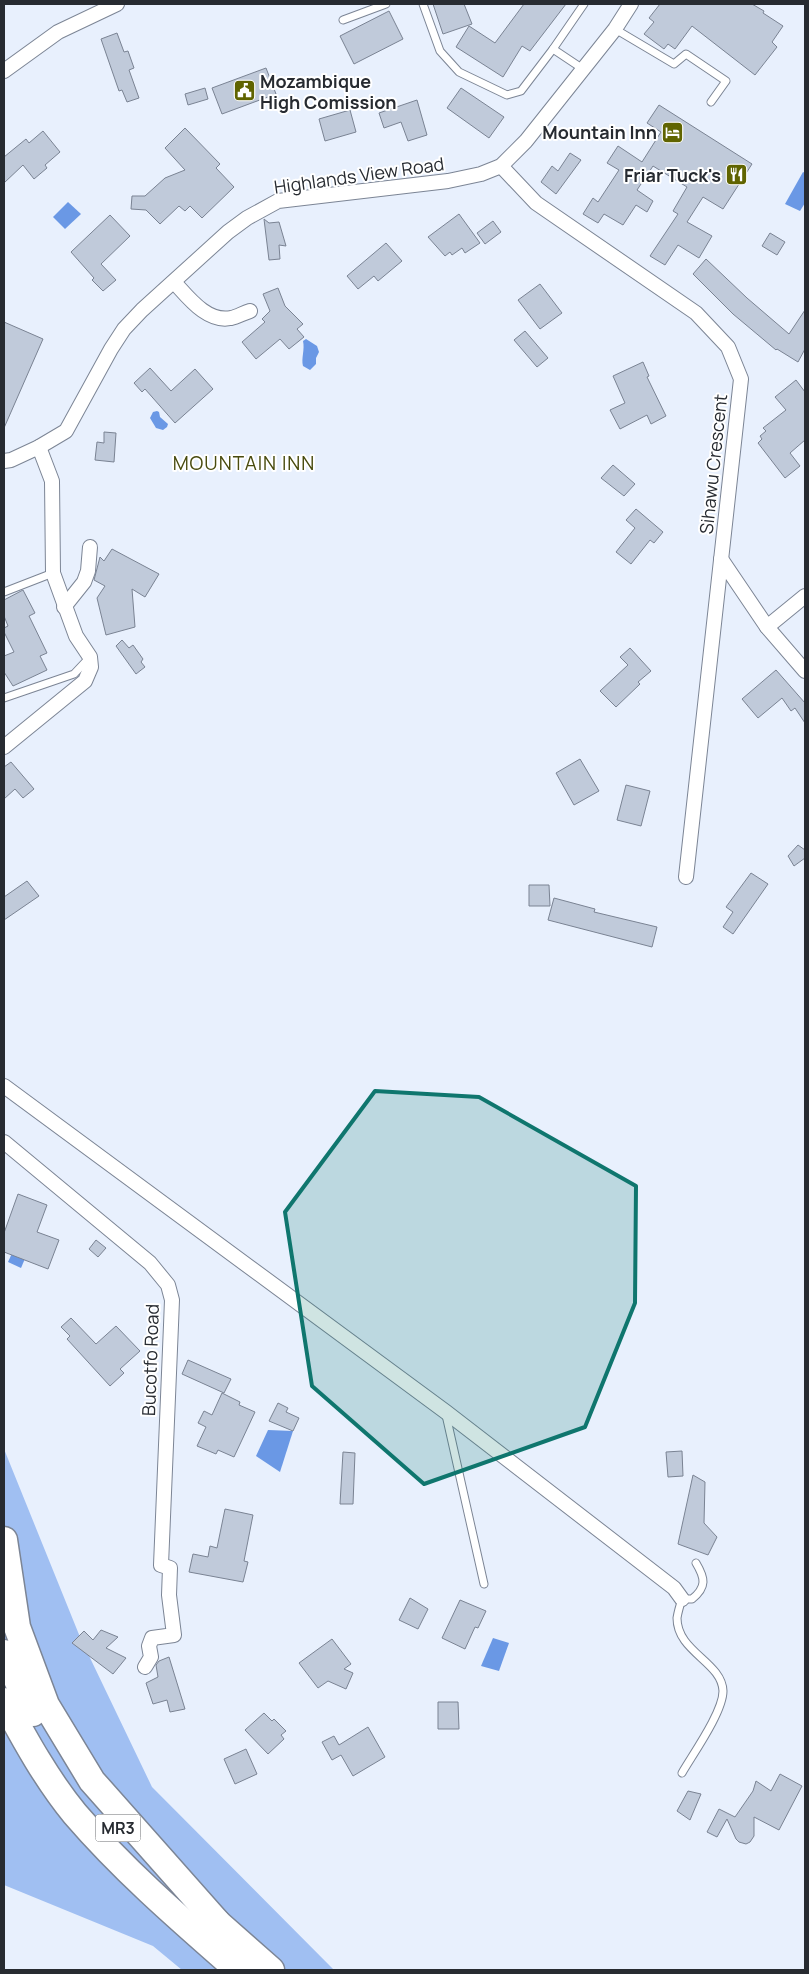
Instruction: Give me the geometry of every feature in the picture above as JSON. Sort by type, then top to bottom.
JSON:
[{"type":"highway","points":[[4,1540],[17,1627],[46,1705],[92,1781],[217,1922]]},
{"type":"highway","name":"MR3","points":[[4,1653],[37,1720],[88,1794],[141,1854],[272,1970]]},
{"type":"highway","name":"MR3","points":[[4,1701],[34,1755],[75,1813],[124,1866],[238,1970]]},
{"type":"street","points":[[4,72],[58,32],[117,4]]},
{"type":"street","name":"Highlands View Road","points":[[4,462],[39,447],[66,431],[124,329],[142,310],[228,232],[247,218],[278,201],[448,181],[482,174],[501,166],[526,141],[615,29],[631,4]]},
{"type":"street","name":"Sihawu Crescent","points":[[501,166],[536,203],[696,313],[728,347],[741,379],[733,436],[722,559],[686,877]]},
{"type":"street","points":[[174,282],[194,303],[214,318],[231,318],[250,311]]},
{"type":"street","points":[[4,747],[85,680],[91,667],[90,657],[76,636],[53,573],[52,481],[39,447]]},
{"type":"street","points":[[64,607],[84,582],[88,571],[90,546]]},
{"type":"street","points":[[722,559],[768,627],[805,671]]},
{"type":"street","points":[[768,627],[805,596]]},
{"type":"street","points":[[4,1086],[446,1412],[674,1588],[682,1599]]},
{"type":"street","name":"Bucotfo Road","points":[[4,1142],[150,1263],[168,1285],[172,1300],[161,1565],[170,1568],[169,1595],[174,1635],[152,1638],[149,1646],[151,1657],[145,1667]]},
{"type":"lane","points":[[343,20],[386,4]]},
{"type":"lane","points":[[423,4],[440,51],[459,72],[507,95],[520,91],[553,49],[584,4]]},
{"type":"lane","points":[[615,29],[674,64],[686,54],[726,81],[711,102]]},
{"type":"lane","points":[[553,49],[583,69]]},
{"type":"lane","points":[[4,592],[53,573]]},
{"type":"lane","points":[[4,698],[74,674],[90,657]]},
{"type":"lane","points":[[446,1412],[484,1584]]},
{"type":"lane","points":[[682,1773],[717,1714],[723,1692],[720,1679],[693,1652],[681,1635],[677,1618],[682,1599],[692,1599],[701,1592],[703,1583],[701,1572],[696,1563]]},
{"type":"highlighted area","points":[[375,1091],[479,1097],[636,1186],[635,1303],[585,1427],[424,1484],[312,1386],[285,1212]]},
{"type":"shaded area","points":[[803,172],[805,173],[805,203],[800,211],[785,204]]},
{"type":"shaded area","points":[[68,202],[81,214],[65,229],[53,217]]},
{"type":"shaded area","points":[[306,339],[317,346],[319,352],[316,364],[310,370],[303,366],[303,341]]},
{"type":"shaded area","points":[[157,411],[160,417],[168,424],[163,430],[156,428],[150,418],[153,412]]},
{"type":"shaded area","points":[[14,1249],[27,1254],[21,1268],[8,1262]]},
{"type":"shaded area","points":[[268,1430],[293,1431],[280,1472],[256,1456]]},
{"type":"shaded area","points":[[4,1449],[80,1637],[152,1787],[334,1970],[182,1970],[153,1946],[4,1885]]},
{"type":"shaded area","points":[[493,1638],[509,1643],[499,1671],[481,1666]]},
{"type":"building","points":[[433,4],[464,4],[472,24],[443,34]]},
{"type":"building","points":[[524,4],[566,4],[530,51],[522,46],[503,77],[456,47],[469,26],[495,43]]},
{"type":"building","points":[[660,4],[752,4],[783,26],[772,42],[777,47],[755,75],[692,26],[675,49],[668,44],[664,49],[644,34],[654,22],[649,18]]},
{"type":"building","points":[[389,11],[403,39],[354,64],[340,36]]},
{"type":"building","points":[[117,33],[124,52],[128,51],[134,68],[129,70],[139,98],[127,102],[122,90],[119,91],[101,39]]},
{"type":"building","name":"Mozambique High Comission","points":[[266,68],[276,94],[222,114],[212,88]]},
{"type":"building","points":[[205,88],[208,99],[188,105],[185,94]]},
{"type":"building","points":[[461,88],[504,117],[489,138],[447,108]]},
{"type":"building","points":[[417,100],[427,135],[408,141],[401,122],[384,128],[379,113]]},
{"type":"building","points":[[659,105],[752,164],[723,209],[703,197],[687,222],[712,236],[699,258],[678,245],[665,265],[650,256],[678,214],[673,211],[687,187],[653,166],[637,190],[653,201],[647,212],[636,205],[623,225],[604,214],[598,223],[583,214],[593,198],[598,202],[619,170],[607,163],[618,146],[642,162],[661,132],[647,123]]},
{"type":"building","points":[[350,110],[356,132],[325,141],[319,119]]},
{"type":"building","points":[[185,128],[220,164],[216,168],[234,187],[202,218],[190,206],[185,211],[179,206],[160,224],[146,210],[131,209],[132,196],[145,196],[165,178],[185,170],[165,148]]},
{"type":"building","points":[[43,131],[60,152],[45,165],[47,168],[34,179],[23,165],[4,183],[4,157],[26,139],[29,143]]},
{"type":"building","points":[[570,153],[581,160],[556,194],[541,182],[552,166],[558,171]]},
{"type":"building","points":[[459,214],[480,243],[465,253],[462,248],[452,255],[450,252],[445,256],[428,237]]},
{"type":"building","points":[[110,215],[130,236],[101,264],[116,280],[103,291],[92,280],[94,278],[71,252]]},
{"type":"building","points":[[264,219],[269,223],[279,222],[286,246],[279,245],[280,259],[269,260]]},
{"type":"building","points":[[493,221],[501,232],[485,244],[477,233]]},
{"type":"building","points":[[770,233],[785,242],[777,255],[762,246]]},
{"type":"building","points":[[386,243],[402,261],[378,281],[374,276],[358,289],[347,276]]},
{"type":"building","points":[[706,259],[789,334],[805,310],[805,349],[798,362],[776,350],[733,314],[693,274]]},
{"type":"building","points":[[540,284],[562,313],[540,329],[518,300]]},
{"type":"building","points":[[278,288],[285,306],[303,324],[297,329],[304,337],[289,349],[280,339],[256,359],[242,342],[265,322],[262,319],[270,311],[263,294]]},
{"type":"building","points":[[4,322],[43,339],[4,428]]},
{"type":"building","points":[[525,331],[548,358],[537,367],[514,340]]},
{"type":"building","points":[[643,362],[649,376],[647,377],[666,416],[651,424],[647,415],[620,429],[610,410],[625,403],[613,376]]},
{"type":"building","points":[[150,368],[171,391],[195,369],[213,389],[175,423],[145,389],[142,392],[134,383]]},
{"type":"building","points":[[796,380],[805,392],[805,440],[790,453],[800,466],[785,478],[758,443],[762,439],[760,436],[766,431],[763,428],[786,410],[775,397]]},
{"type":"building","points":[[104,432],[116,433],[114,462],[95,460],[97,442],[104,443]]},
{"type":"building","points":[[613,465],[635,484],[624,496],[601,478]]},
{"type":"building","points":[[636,509],[663,532],[654,543],[650,540],[631,564],[616,552],[635,528],[626,520]]},
{"type":"building","points":[[112,549],[159,574],[145,597],[132,589],[135,627],[106,635],[97,598],[105,586],[94,580],[100,557],[104,561]]},
{"type":"building","points":[[23,590],[35,613],[29,616],[47,653],[40,656],[47,670],[13,686],[4,672],[4,656],[14,652],[4,632],[4,628],[8,626],[4,616],[4,600]]},
{"type":"building","points":[[122,640],[129,648],[133,645],[143,659],[141,662],[145,667],[136,674],[116,646]]},
{"type":"building","points":[[630,648],[651,671],[638,682],[640,684],[616,707],[600,691],[628,665],[620,657]]},
{"type":"building","points":[[776,670],[805,703],[805,723],[795,708],[791,711],[782,698],[758,718],[742,699]]},
{"type":"building","points":[[580,759],[599,791],[574,805],[556,773]]},
{"type":"building","points":[[11,762],[34,789],[23,798],[15,789],[4,799],[4,767]]},
{"type":"building","points":[[626,785],[650,791],[641,826],[617,820]]},
{"type":"building","points":[[798,845],[805,850],[805,858],[794,866],[788,856]]},
{"type":"building","points":[[751,873],[768,884],[733,934],[723,927],[733,912],[726,907]]},
{"type":"building","points":[[27,881],[39,896],[4,920],[4,897]]},
{"type":"building","points":[[529,885],[549,885],[550,906],[529,906]]},
{"type":"building","points":[[554,898],[595,909],[594,912],[657,927],[652,947],[548,920]]},
{"type":"building","points":[[18,1194],[47,1205],[37,1232],[59,1240],[48,1269],[4,1252],[4,1233]]},
{"type":"building","points":[[96,1240],[106,1248],[98,1257],[89,1249]]},
{"type":"building","points":[[71,1318],[96,1344],[116,1326],[140,1351],[120,1369],[124,1373],[110,1386],[67,1339],[70,1336],[61,1327]]},
{"type":"building","points":[[188,1360],[231,1379],[224,1393],[182,1374]]},
{"type":"building","points":[[222,1393],[240,1402],[239,1405],[255,1412],[234,1457],[218,1450],[216,1454],[197,1446],[206,1427],[198,1423],[204,1411],[212,1415]]},
{"type":"building","points":[[278,1403],[288,1408],[286,1412],[299,1418],[293,1431],[269,1421]]},
{"type":"building","points":[[682,1451],[683,1476],[668,1477],[666,1452]]},
{"type":"building","points":[[343,1452],[355,1453],[353,1504],[340,1504]]},
{"type":"building","points":[[693,1475],[705,1482],[704,1523],[717,1537],[708,1555],[678,1544]]},
{"type":"building","points":[[225,1509],[253,1515],[244,1561],[248,1562],[243,1582],[189,1572],[193,1554],[208,1557],[210,1546],[217,1548]]},
{"type":"building","points":[[410,1598],[428,1609],[418,1629],[399,1620]]},
{"type":"building","points":[[460,1600],[486,1611],[478,1628],[475,1627],[465,1649],[442,1638]]},
{"type":"building","points":[[101,1630],[118,1637],[106,1648],[126,1658],[113,1674],[72,1643],[84,1631],[93,1640]]},
{"type":"building","points":[[332,1639],[351,1664],[344,1669],[353,1673],[346,1689],[328,1681],[318,1688],[299,1663]]},
{"type":"building","points":[[169,1657],[185,1709],[170,1712],[167,1700],[153,1704],[146,1683],[158,1677],[156,1665],[159,1661]]},
{"type":"building","points":[[438,1702],[458,1702],[459,1729],[438,1729]]},
{"type":"building","points":[[264,1713],[272,1721],[274,1719],[286,1731],[281,1735],[284,1739],[268,1754],[245,1730]]},
{"type":"building","points":[[368,1727],[385,1757],[353,1776],[341,1755],[332,1760],[322,1742],[334,1736],[339,1745]]},
{"type":"building","points":[[246,1749],[257,1774],[235,1784],[224,1759]]},
{"type":"building","points":[[780,1774],[802,1786],[779,1830],[754,1817],[754,1836],[746,1844],[736,1839],[727,1819],[717,1837],[707,1832],[719,1809],[735,1817],[753,1791],[756,1781],[771,1791]]},
{"type":"building","points":[[688,1791],[701,1794],[690,1820],[677,1811]]},
{"type":"place","name":"Mozambique High Comission","points":[[244,91]]},
{"type":"place","name":"Mountain Inn","points":[[673,132]]},
{"type":"place","name":"Friar Tuck's","points":[[737,175]]},
{"type":"district","name":"MOUNTAIN INN","points":[[244,463]]}]
